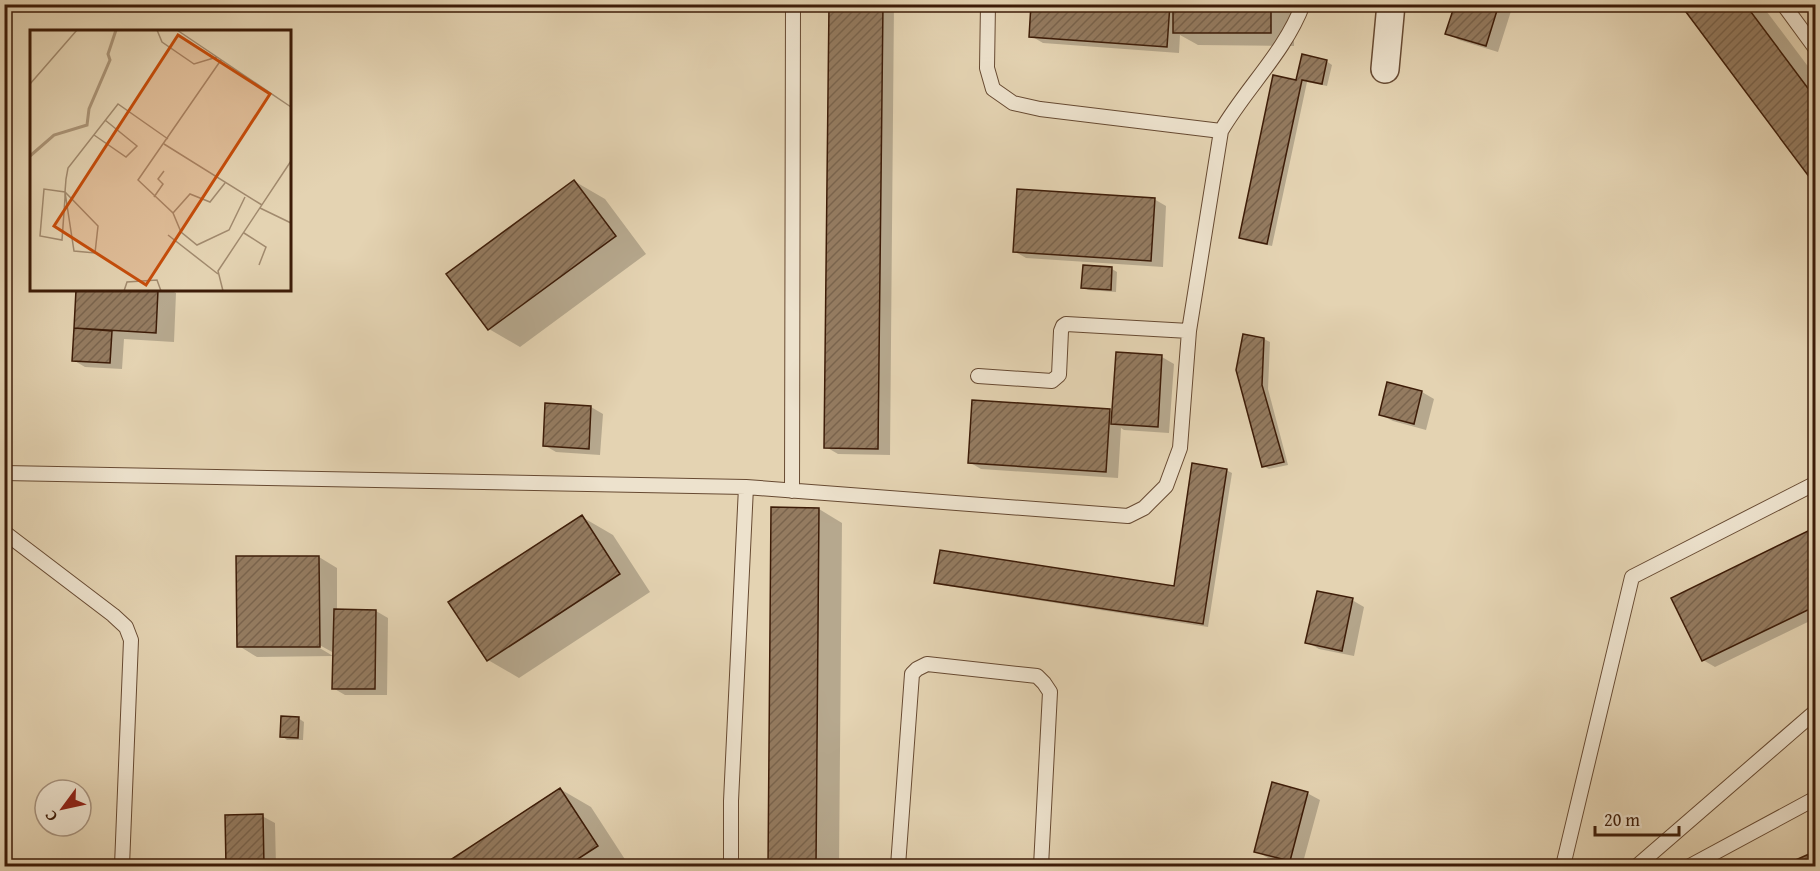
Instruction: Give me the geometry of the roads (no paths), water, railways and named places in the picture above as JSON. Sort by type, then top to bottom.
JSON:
[{"type":"street","points":[[1384,69],[1391,4]]},
{"type":"lane","points":[[792,491],[793,4]]},
{"type":"lane","points":[[988,4],[987,68],[993,89],[1013,103],[1040,109],[1221,131]]},
{"type":"lane","points":[[4,473],[746,487],[1128,516],[1144,508],[1166,486],[1180,448],[1189,331],[1221,131],[1290,32],[1303,4]]},
{"type":"lane","points":[[1783,4],[1815,49]]},
{"type":"lane","points":[[978,376],[1053,381],[1059,375],[1062,331],[1066,324],[1189,331]]},
{"type":"lane","points":[[1563,867],[1632,577],[1815,483]]},
{"type":"lane","points":[[731,867],[731,801],[746,487]]},
{"type":"lane","points":[[4,532],[113,615],[126,627],[131,640],[122,867]]},
{"type":"lane","points":[[898,867],[912,674],[927,664],[1037,676],[1050,692],[1041,867]]},
{"type":"lane","points":[[1637,867],[1815,711]]},
{"type":"lane","points":[[1690,867],[1815,798]]}]
